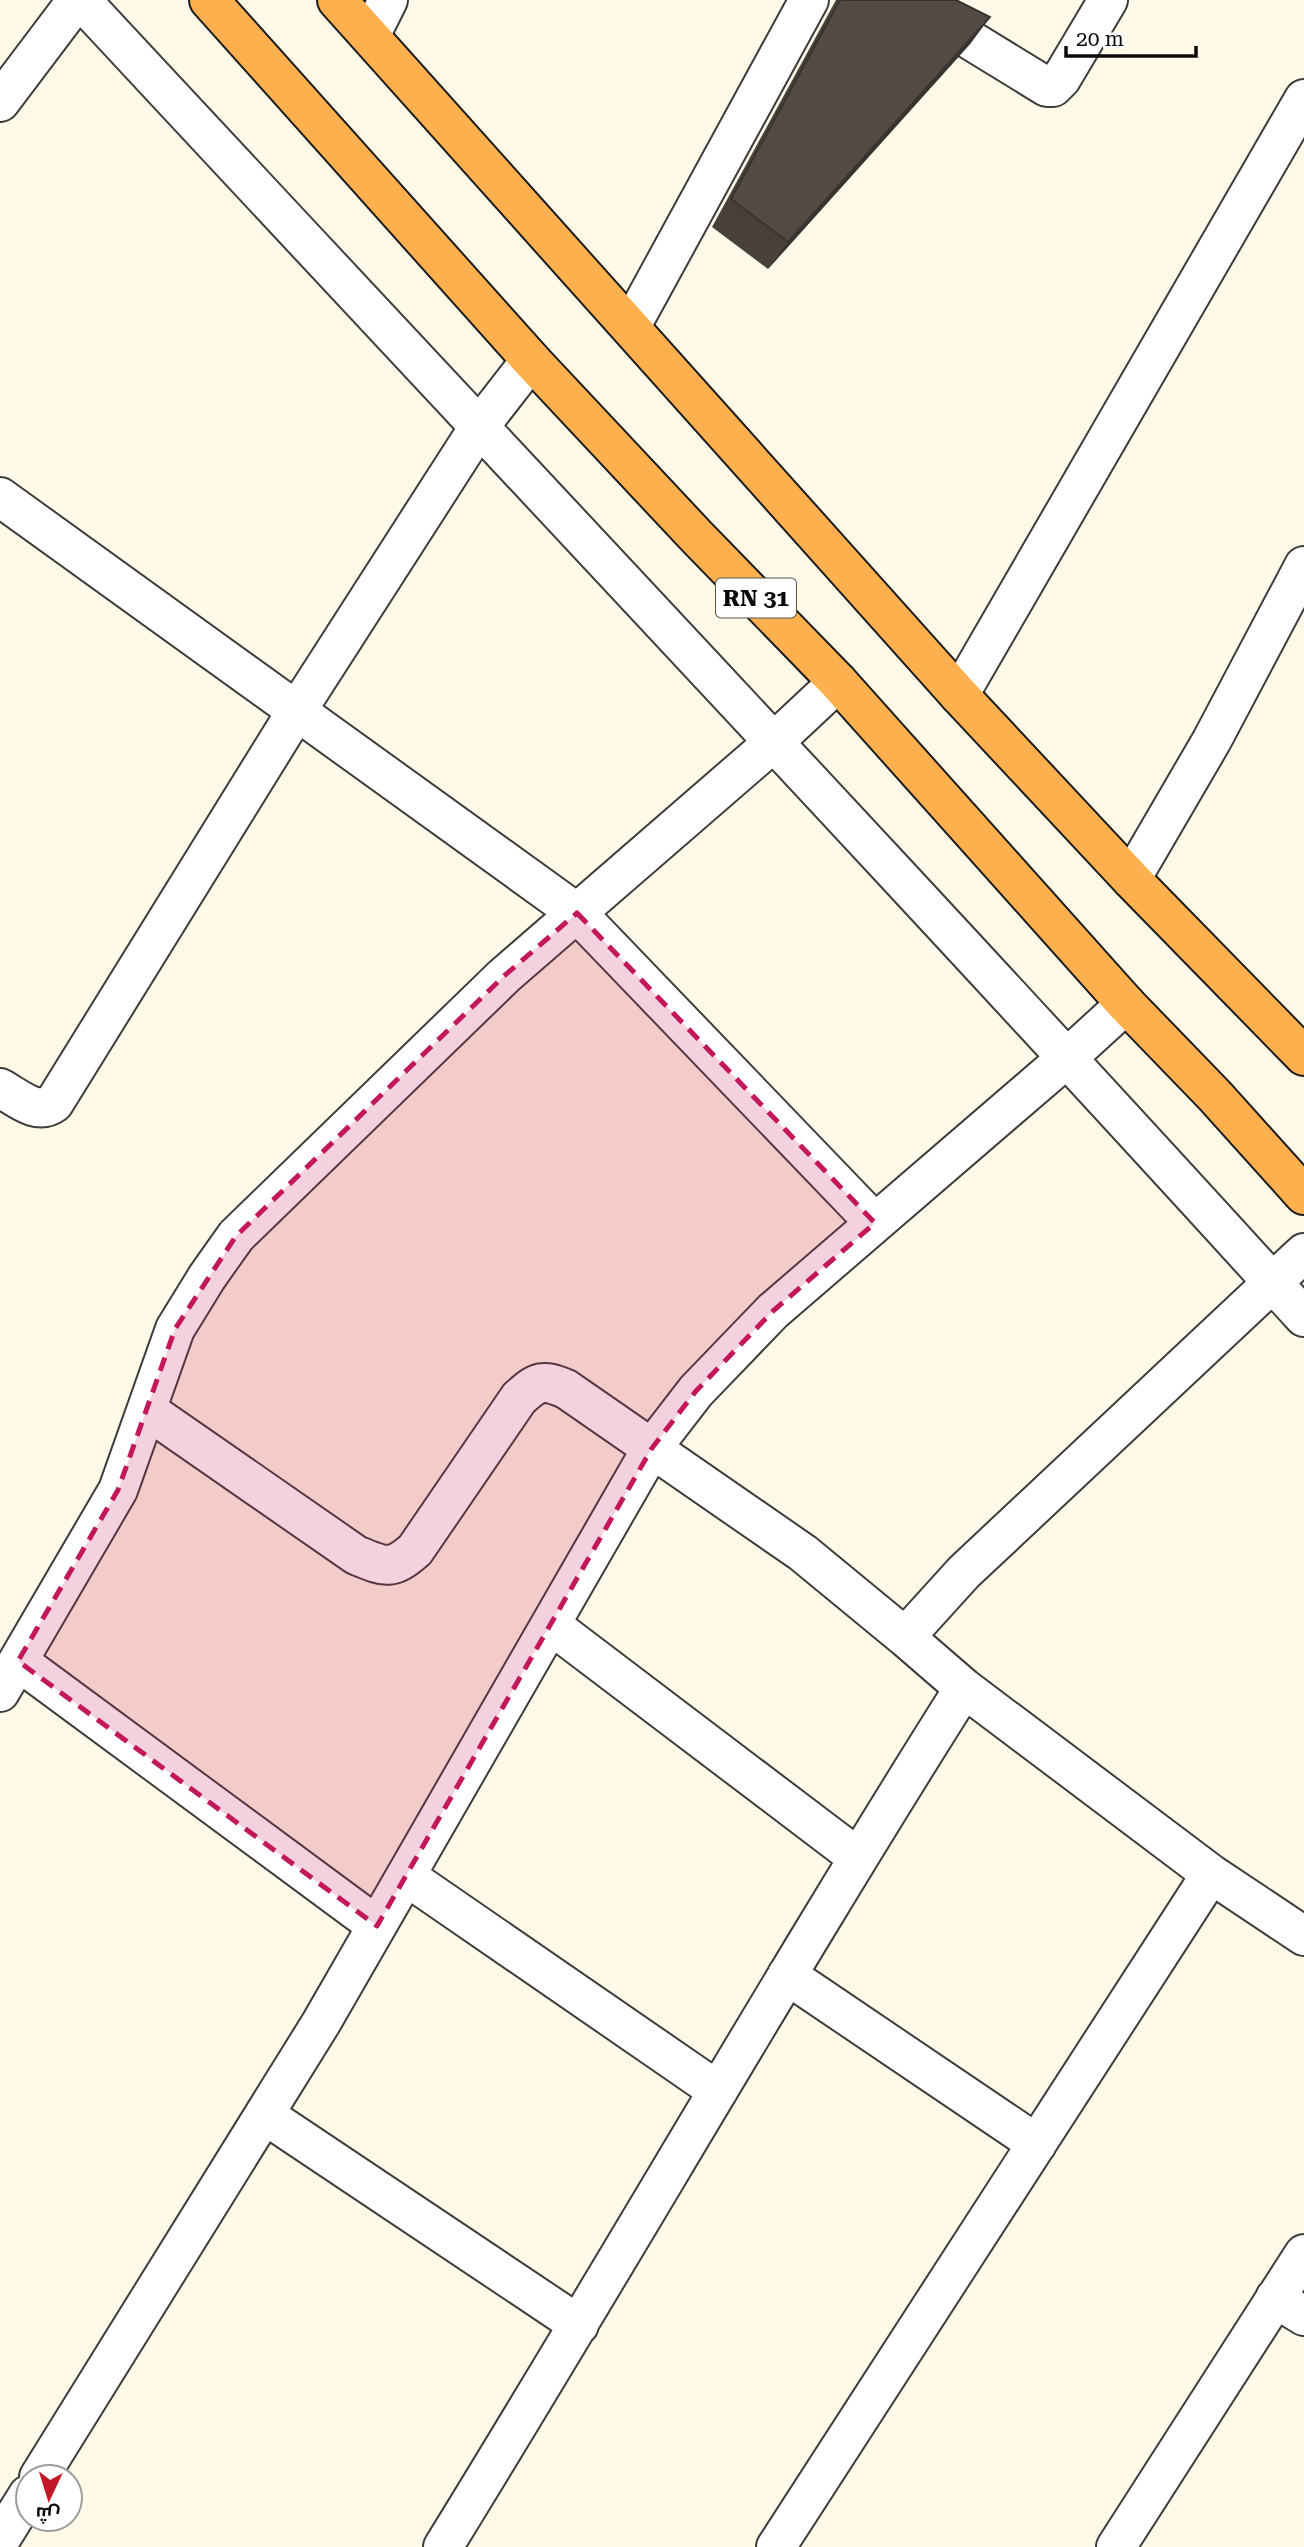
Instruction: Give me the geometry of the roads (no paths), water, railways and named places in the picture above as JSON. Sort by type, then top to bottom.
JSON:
[{"type":"highway","name":"RN 31","points":[[209,0],[531,360],[838,682],[1126,1004],[1215,1096],[1304,1195]]},
{"type":"highway","points":[[337,0],[959,695],[1304,1056]]},
{"type":"street","points":[[0,102],[79,0],[775,741],[1304,1317]]},
{"type":"street","points":[[370,36],[388,0]]},
{"type":"street","points":[[631,326],[809,0]]},
{"type":"street","points":[[905,0],[1041,85],[1053,87],[1061,79],[1108,0]]},
{"type":"street","points":[[959,695],[1304,99]]},
{"type":"street","points":[[0,1088],[37,1109],[54,1103],[296,712],[479,428],[531,360]]},
{"type":"street","points":[[0,497],[578,913],[875,1223]]},
{"type":"street","points":[[1132,879],[1212,740],[1291,624],[1304,566]]},
{"type":"street","points":[[377,1926],[9,1676],[118,1490],[175,1329],[206,1277],[236,1236],[504,976],[775,741],[838,682]]},
{"type":"street","points":[[48,2463],[265,2115],[652,1448],[696,1391],[773,1311],[1126,1004]]},
{"type":"street","points":[[905,1637],[964,1572],[1304,1253]]},
{"type":"street","points":[[147,1410],[356,1555],[383,1566],[399,1564],[415,1550],[519,1398],[536,1383],[550,1382],[566,1389],[803,1553],[964,1688],[1211,1874],[1304,1936]]},
{"type":"street","points":[[551,1625],[857,1857]]},
{"type":"street","points":[[443,2547],[579,2325],[857,1857],[964,1688]]},
{"type":"street","points":[[776,2547],[1211,1874]]},
{"type":"street","points":[[406,1876],[718,2091]]},
{"type":"street","points":[[787,1975],[1037,2144]]},
{"type":"street","points":[[265,2115],[579,2325]]},
{"type":"street","points":[[1116,2547],[1290,2307],[1304,2254]]},
{"type":"street","points":[[0,2540],[14,2518]]}]
